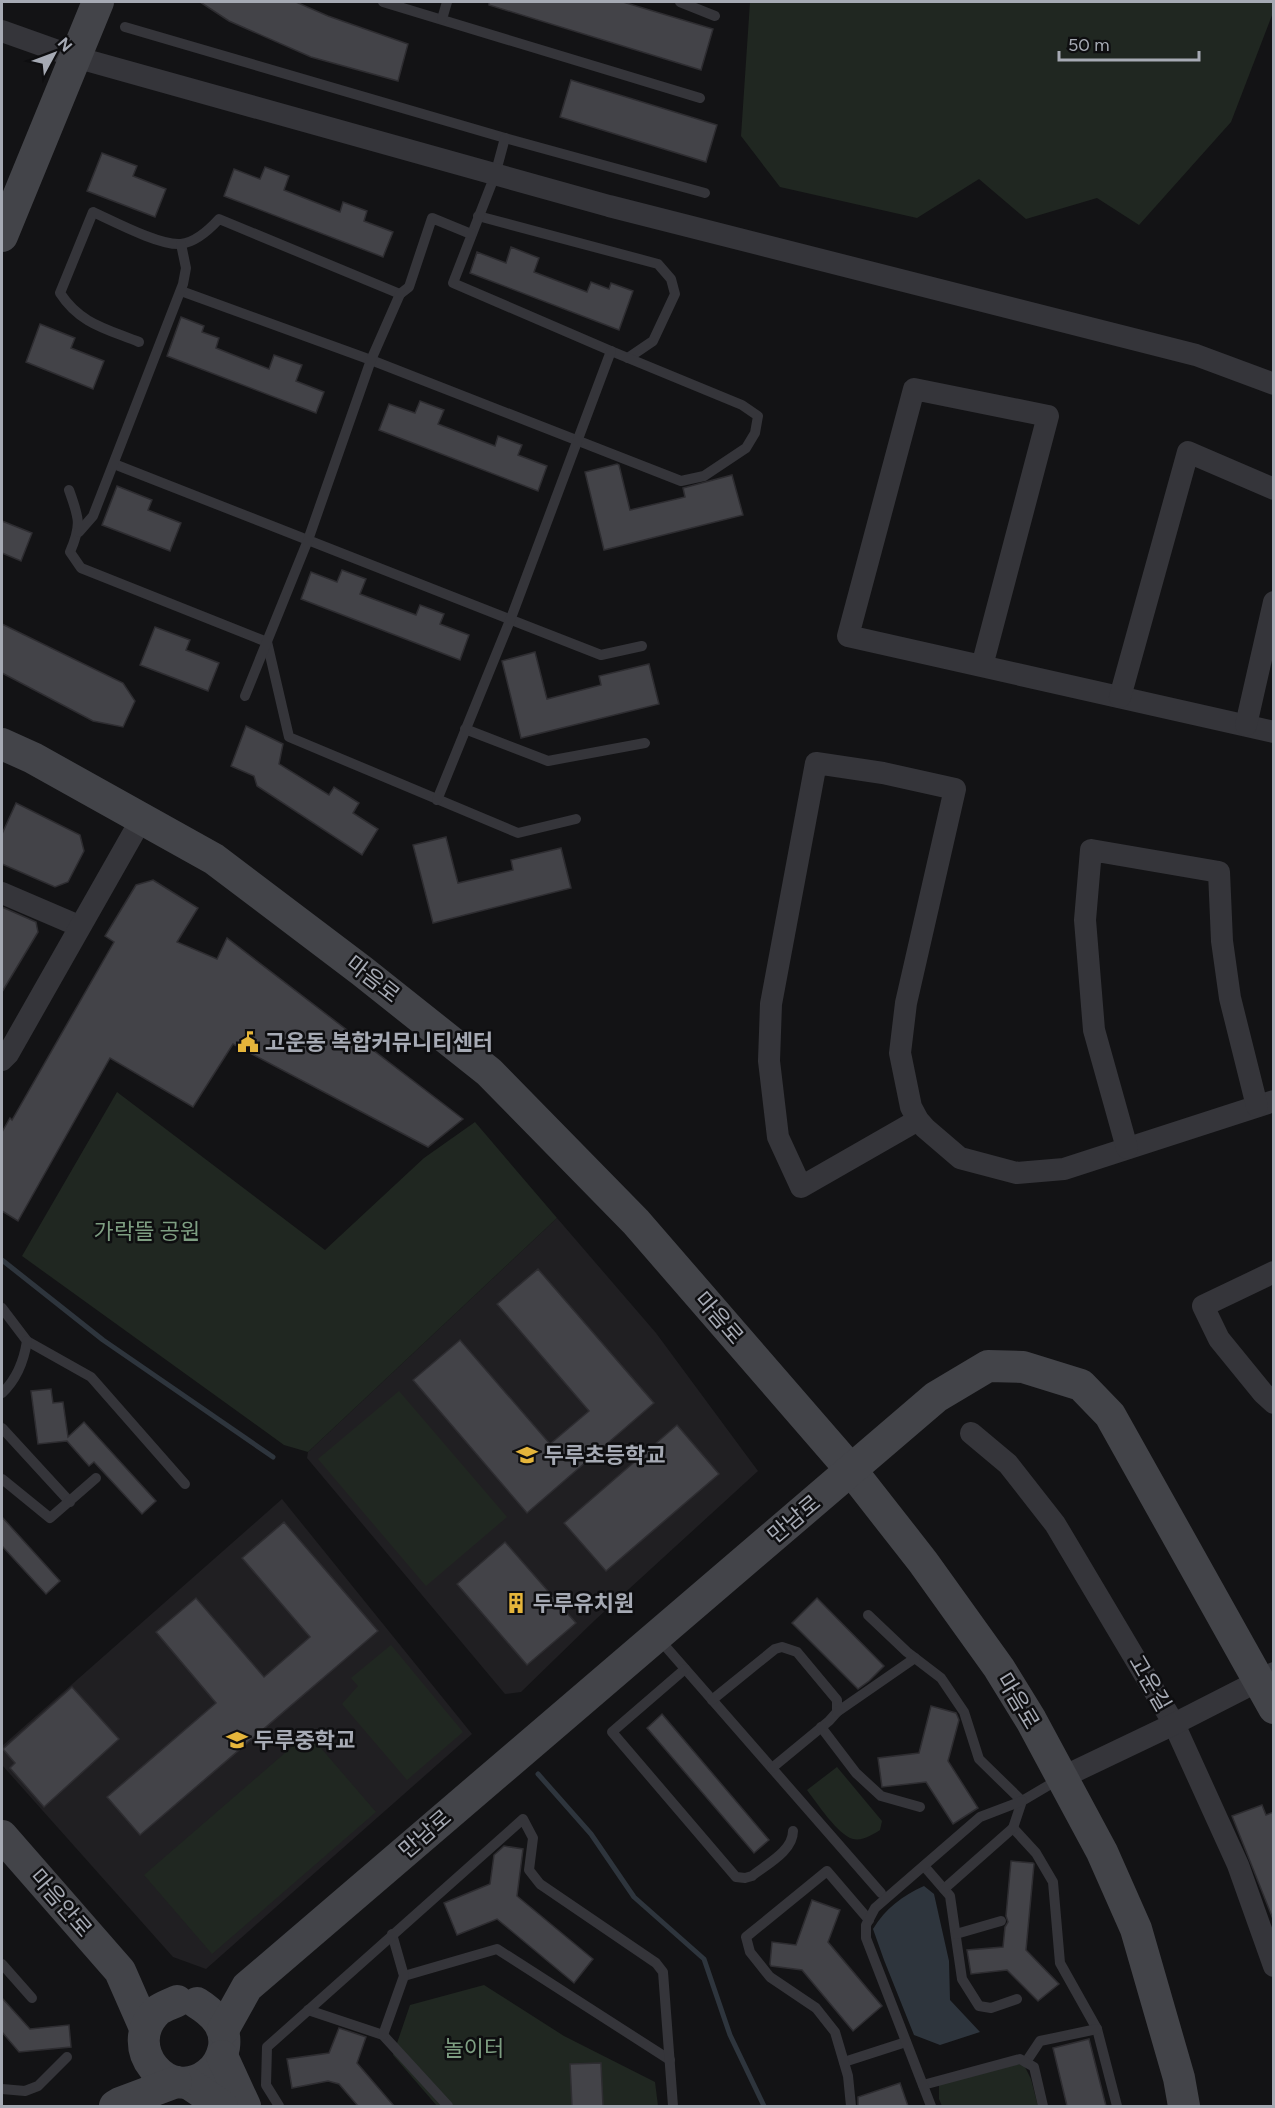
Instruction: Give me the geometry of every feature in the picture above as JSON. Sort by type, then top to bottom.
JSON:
[{"type":"street","points":[[2,236],[98,2]]},
{"type":"street","points":[[2,31],[75,57],[632,212],[1196,355],[1274,384]]},
{"type":"street","points":[[982,666],[1048,416],[914,389],[848,636],[1274,732]]},
{"type":"street","points":[[1120,697],[1188,452],[1274,489]]},
{"type":"street","points":[[1246,725],[1274,602]]},
{"type":"street","name":"마음로","points":[[2,744],[33,758],[214,859],[363,970],[489,1072],[636,1222],[851,1470],[923,1562],[999,1668],[1031,1720],[1102,1852],[1136,1929],[1179,2078],[1184,2106]]},
{"type":"street","points":[[918,1120],[801,1187],[778,1137],[769,1061],[771,1004],[816,763],[884,773],[955,789],[906,1003],[900,1053],[911,1107],[918,1120],[960,1158],[1017,1173],[1064,1169],[1265,1104],[1230,998],[1222,941],[1219,872],[1091,850],[1085,920],[1094,1030],[1127,1148]]},
{"type":"street","points":[[2,1060],[8,1054],[142,818]]},
{"type":"street","points":[[2,893],[79,926]]},
{"type":"street","points":[[1274,1272],[1203,1306],[1219,1339],[1263,1393],[1274,1403]]},
{"type":"street","name":"만남로","points":[[246,1987],[936,1397],[988,1366],[1023,1366],[1081,1385],[1110,1415],[1266,1677],[1274,1708]]},
{"type":"street","name":"고운길","points":[[971,1433],[1008,1464],[1056,1524],[1174,1724],[1238,1865],[1274,1966]]},
{"type":"street","points":[[1061,1778],[1266,1677]]},
{"type":"street","name":"마음안로","points":[[2,1836],[120,1971]]},
{"type":"street","points":[[120,1971],[213,2014],[245,2106]]},
{"type":"street","points":[[120,1971],[144,2036],[148,2061],[159,2074],[182,2082],[222,2106]]},
{"type":"street","points":[[118,2104],[144,2036],[158,2010],[246,1987]]},
{"type":"street","points":[[118,2104],[182,2082],[202,2078],[214,2069],[222,2043],[246,1987]]},
{"type":"lane","points":[[383,2],[700,98]]},
{"type":"lane","points":[[442,20],[447,2]]},
{"type":"lane","points":[[685,2],[715,16]]},
{"type":"lane","points":[[125,27],[505,138],[705,193]]},
{"type":"lane","points":[[181,291],[370,360],[681,480],[704,476],[746,448],[755,433],[758,416],[742,405],[453,283],[495,174],[505,138]]},
{"type":"lane","points":[[140,342],[85,320],[68,306],[60,293],[93,212],[159,241],[181,244],[207,232],[219,219],[400,294]]},
{"type":"lane","points":[[478,216],[658,264],[671,279],[675,294],[653,341],[628,358]]},
{"type":"lane","points":[[245,696],[308,540],[370,360],[400,294],[409,287],[432,218],[471,234]]},
{"type":"lane","points":[[181,244],[186,268],[181,291],[93,516],[79,532],[70,552],[81,568],[267,642]]},
{"type":"lane","points":[[436,800],[511,618],[611,351]]},
{"type":"lane","points":[[114,464],[601,655],[642,646]]},
{"type":"lane","points":[[69,490],[78,516],[79,532]]},
{"type":"lane","points":[[267,642],[289,737],[518,834],[576,819]]},
{"type":"lane","points":[[465,729],[548,761],[645,743]]},
{"type":"lane","points":[[2,1308],[27,1341],[91,1377],[185,1484]]},
{"type":"lane","points":[[2,1393],[10,1386],[25,1354],[27,1341]]},
{"type":"lane","points":[[2,1428],[70,1502]]},
{"type":"lane","points":[[2,1479],[50,1518],[96,1478]]},
{"type":"lane","points":[[868,1615],[915,1658],[941,1678],[964,1712],[979,1759],[1022,1801]]},
{"type":"lane","points":[[657,1636],[881,1893]]},
{"type":"lane","points":[[712,1700],[769,1653],[782,1647],[797,1652],[837,1700],[837,1712]]},
{"type":"lane","points":[[772,1768],[837,1712],[915,1658]]},
{"type":"lane","points":[[685,1670],[612,1732],[736,1877],[752,1876],[789,1846],[793,1839],[793,1832]]},
{"type":"lane","points":[[821,1727],[856,1773],[881,1796],[920,1807]]},
{"type":"lane","points":[[1005,1812],[1061,1778]]},
{"type":"lane","points":[[944,1889],[1013,1828],[1022,1801]]},
{"type":"lane","points":[[931,2106],[866,1938],[866,1925],[875,1908],[980,1817],[1022,1801]]},
{"type":"lane","points":[[279,2106],[266,2085],[267,2047],[523,1819],[533,1838],[529,1870],[540,1884],[656,1963],[663,1972],[673,2106]]},
{"type":"lane","points":[[1013,1828],[1036,1853],[1053,1882],[1060,1964],[1097,2029],[1117,2106]]},
{"type":"lane","points":[[924,1866],[950,1896],[962,1979],[979,2006],[992,2008],[1017,1999]]},
{"type":"lane","points":[[851,2106],[848,2076],[835,2032],[816,2008],[770,1977],[750,1952],[746,1937],[827,1871],[869,1920]]},
{"type":"lane","points":[[956,1934],[1001,1921]]},
{"type":"lane","points":[[383,2035],[404,1976],[392,1934]]},
{"type":"lane","points":[[404,1976],[497,1949],[670,2060]]},
{"type":"lane","points":[[2,1964],[32,1998]]},
{"type":"lane","points":[[308,2010],[383,2035],[448,2106]]},
{"type":"lane","points":[[1026,2062],[1040,2042],[1097,2029]]},
{"type":"lane","points":[[844,2061],[906,2042]]},
{"type":"lane","points":[[2,2089],[25,2091],[38,2086],[67,2057]]},
{"type":"lane","points":[[923,2085],[1020,2059],[1034,2067],[1043,2106]]},
{"type":"shaded area","name":"두루초등학교","points":[[557,1218],[656,1333],[758,1471],[594,1621],[521,1692],[505,1694],[307,1458],[308,1452]]},
{"type":"shaded area","name":"두루중학교","points":[[282,1499],[472,1734],[206,1969],[173,1957],[2,1765],[2,1746]]},
{"type":"shaded area","points":[[924,1886],[934,1894],[949,1961],[950,2000],[980,2032],[940,2045],[914,2035],[873,1929],[895,1903]]},
{"type":"green space","points":[[750,2],[1273,2],[1274,10],[1231,122],[1139,225],[1097,198],[1026,219],[979,179],[917,218],[780,187],[741,136]]},
{"type":"green space","name":"가락뜰 공원","points":[[117,1092],[325,1250],[424,1158],[475,1122],[557,1218],[308,1452],[284,1445],[22,1256]]},
{"type":"green space","points":[[399,1391],[507,1517],[426,1586],[318,1459]]},
{"type":"green space","points":[[391,1645],[463,1732],[407,1780],[342,1704],[358,1686],[351,1678]]},
{"type":"green space","points":[[308,1733],[376,1812],[212,1954],[144,1875]]},
{"type":"green space","points":[[837,1767],[882,1821],[880,1830],[860,1839],[847,1836],[828,1818],[807,1790]]},
{"type":"green space","name":"놀이터","points":[[484,1985],[564,2036],[655,2082],[658,2106],[437,2106],[393,2055],[410,2005]]},
{"type":"green space","points":[[1000,2061],[1024,2065],[1031,2079],[1038,2106],[942,2106],[939,2099],[939,2082]]},
{"type":"building","points":[[200,2],[296,2],[328,16],[408,44],[398,81],[311,57],[229,21]]},
{"type":"building","points":[[489,2],[623,2],[713,29],[701,70],[489,5]]},
{"type":"building","points":[[571,80],[717,125],[706,162],[560,117]]},
{"type":"building","points":[[102,153],[137,166],[133,176],[166,189],[155,217],[87,191]]},
{"type":"building","points":[[265,167],[289,176],[284,190],[340,212],[343,202],[367,211],[364,221],[393,232],[383,257],[224,196],[234,169],[260,179]]},
{"type":"building","points":[[511,247],[539,258],[534,272],[587,292],[591,282],[609,289],[611,283],[633,291],[619,330],[470,273],[477,252],[506,263]]},
{"type":"building","points":[[181,317],[204,326],[202,332],[219,338],[216,348],[269,369],[274,355],[302,365],[296,381],[324,392],[316,413],[167,356]]},
{"type":"building","points":[[40,324],[75,338],[71,348],[104,361],[93,389],[26,362]]},
{"type":"building","points":[[420,401],[444,410],[438,424],[495,446],[498,436],[522,445],[518,455],[547,466],[538,491],[379,430],[389,404],[415,413]]},
{"type":"building","points":[[617,464],[630,510],[685,497],[683,488],[732,475],[743,515],[604,550],[585,472]]},
{"type":"building","points":[[117,486],[152,500],[148,510],[181,523],[170,551],[102,525]]},
{"type":"building","points":[[2,521],[32,533],[21,561],[2,553]]},
{"type":"building","points":[[342,570],[366,579],[360,594],[416,615],[420,605],[444,614],[440,624],[469,635],[460,660],[301,599],[311,572],[337,582]]},
{"type":"building","points":[[2,624],[123,683],[135,701],[123,727],[93,721],[2,673]]},
{"type":"building","points":[[155,627],[190,640],[186,650],[219,663],[208,691],[140,665]]},
{"type":"building","points":[[535,652],[547,699],[601,685],[599,676],[649,664],[659,704],[521,738],[502,661]]},
{"type":"building","points":[[246,726],[283,744],[279,764],[329,795],[334,787],[359,803],[353,813],[378,829],[362,855],[257,786],[254,776],[231,766]]},
{"type":"building","points":[[16,803],[80,835],[84,851],[68,882],[55,887],[2,864],[2,834]]},
{"type":"building","points":[[446,837],[458,883],[513,870],[511,860],[561,848],[571,888],[433,923],[413,845]]},
{"type":"building","points":[[153,880],[198,908],[177,942],[217,959],[227,938],[463,1119],[428,1147],[233,1044],[193,1107],[110,1058],[18,1221],[2,1211],[2,1132],[10,1118],[12,1120],[114,942],[105,936],[136,885]]},
{"type":"building","points":[[2,907],[36,922],[38,932],[2,992]]},
{"type":"building","points":[[538,1269],[654,1403],[527,1513],[413,1380],[460,1340],[550,1444],[589,1411],[497,1304]]},
{"type":"building","points":[[51,1389],[53,1403],[63,1402],[68,1437],[84,1422],[156,1501],[142,1514],[94,1462],[89,1466],[67,1441],[38,1444],[31,1391]]},
{"type":"building","points":[[677,1425],[719,1474],[606,1571],[564,1523]]},
{"type":"building","points":[[2,1517],[60,1581],[46,1594],[2,1546]]},
{"type":"building","name":"두루중학교","points":[[284,1522],[378,1631],[140,1835],[107,1797],[216,1703],[156,1632],[196,1598],[264,1677],[310,1637],[242,1558]]},
{"type":"building","name":"두루유치원","points":[[505,1542],[576,1623],[527,1665],[457,1584]]},
{"type":"building","points":[[817,1598],[884,1666],[858,1689],[792,1623]]},
{"type":"building","points":[[72,1687],[119,1739],[44,1807],[10,1768],[15,1763],[3,1749]]},
{"type":"building","points":[[931,1706],[957,1715],[959,1720],[948,1761],[978,1808],[953,1824],[926,1782],[882,1787],[878,1758],[919,1753]]},
{"type":"building","points":[[662,1714],[769,1840],[754,1853],[647,1728]]},
{"type":"building","points":[[1262,1805],[1266,1815],[1274,1812],[1273,1919],[1232,1816]]},
{"type":"building","points":[[504,1846],[523,1849],[517,1896],[593,1959],[574,1983],[497,1919],[457,1935],[444,1903],[490,1884],[494,1855]]},
{"type":"building","points":[[1011,1861],[1034,1864],[1026,1950],[1059,1984],[1038,2001],[1007,1970],[971,1974],[967,1950],[1003,1947],[1005,1927],[1008,1922],[1006,1916]]},
{"type":"building","points":[[812,1900],[840,1910],[828,1942],[882,2006],[853,2031],[802,1970],[770,1964],[772,1942],[796,1945]]},
{"type":"building","points":[[2,1998],[30,2029],[69,2025],[71,2047],[19,2052],[2,2032]]},
{"type":"building","points":[[339,2028],[366,2037],[357,2063],[394,2106],[358,2106],[339,2084],[328,2081],[292,2088],[287,2059],[329,2053]]},
{"type":"building","points":[[1089,2039],[1106,2106],[1067,2106],[1053,2048]]},
{"type":"building","points":[[601,2063],[603,2106],[572,2106],[570,2064]]},
{"type":"building","points":[[900,2083],[908,2106],[858,2106],[858,2097]]},
{"type":"waterway","points":[[2,1260],[103,1340],[273,1457]]},
{"type":"waterway","points":[[538,1774],[591,1834],[634,1897],[704,1959],[730,2035],[764,2106]]},
{"type":"place","name":"고운동 복합커뮤니티센터","points":[[248,1042]]},
{"type":"place","name":"두루초등학교","points":[[527,1455]]},
{"type":"place","name":"두루유치원","points":[[516,1603]]},
{"type":"place","name":"두루중학교","points":[[237,1740]]}]
